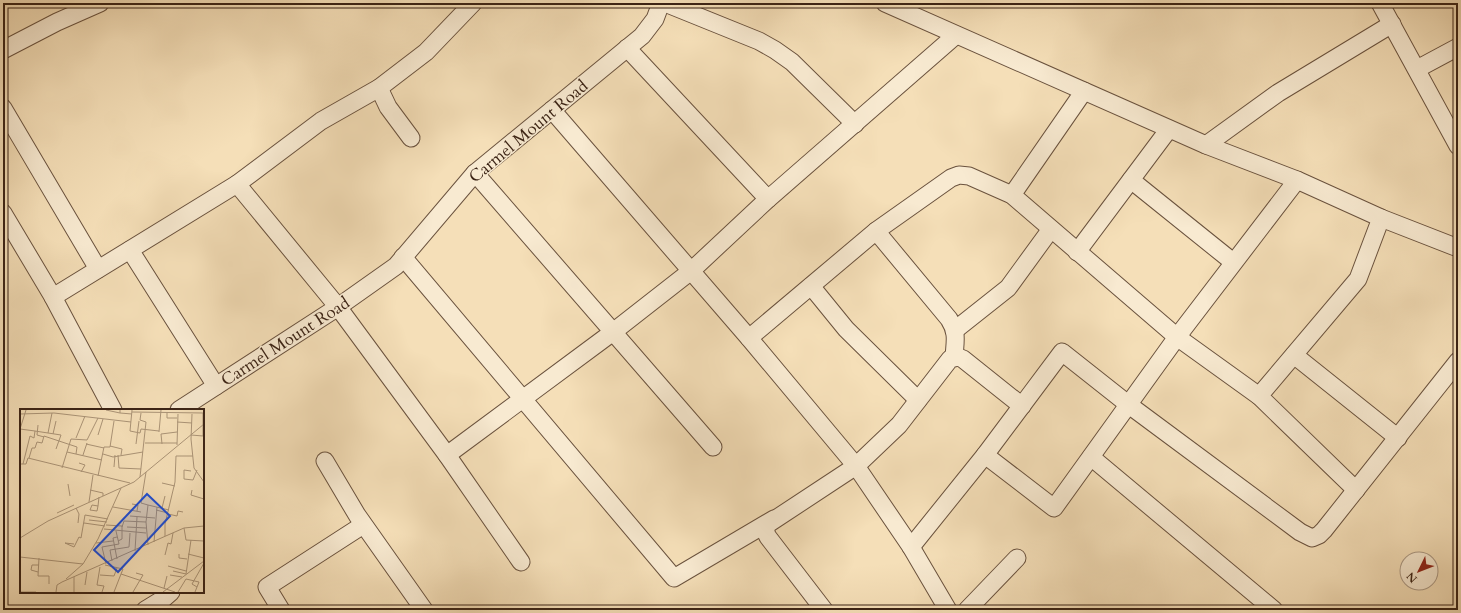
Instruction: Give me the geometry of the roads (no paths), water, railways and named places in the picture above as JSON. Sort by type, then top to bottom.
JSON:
[{"type":"street","points":[[3,49],[57,22],[100,3]]},
{"type":"street","points":[[53,297],[237,184],[321,122],[379,88],[426,52],[473,3]]},
{"type":"street","name":"Carmel Mount Road","points":[[181,409],[338,307],[396,266],[474,172],[642,36],[655,19],[661,3]]},
{"type":"street","points":[[665,3],[759,41],[775,50],[792,62],[855,124]]},
{"type":"street","points":[[885,3],[1206,145],[1296,180],[1381,218],[1458,248]]},
{"type":"street","points":[[1380,3],[1458,146]]},
{"type":"street","points":[[1206,145],[1278,93],[1392,24]]},
{"type":"street","points":[[447,455],[691,272],[768,199],[956,35]]},
{"type":"street","points":[[1417,69],[1458,47]]},
{"type":"street","points":[[627,48],[768,199]]},
{"type":"street","points":[[379,88],[388,107],[411,138]]},
{"type":"street","points":[[1012,195],[1084,91]]},
{"type":"street","points":[[3,108],[98,269]]},
{"type":"street","points":[[552,110],[749,338],[856,466],[911,547],[948,610]]},
{"type":"street","points":[[1077,252],[1169,129]]},
{"type":"street","points":[[474,172],[713,447]]},
{"type":"street","points":[[749,338],[876,231],[951,178],[959,175],[968,176],[1012,195],[1177,337],[1259,396],[1356,490]]},
{"type":"street","points":[[1131,180],[1233,262]]},
{"type":"street","points":[[985,455],[1054,508],[1177,337],[1296,180]]},
{"type":"street","points":[[237,184],[338,307],[447,455],[521,562]]},
{"type":"street","points":[[3,213],[53,297],[112,409]]},
{"type":"street","points":[[1259,396],[1358,278],[1381,218]]},
{"type":"street","points":[[955,330],[1008,288],[1051,229]]},
{"type":"street","points":[[876,231],[949,319],[955,330],[954,358]]},
{"type":"street","points":[[130,250],[216,386]]},
{"type":"street","points":[[403,257],[524,398],[674,578],[774,520]]},
{"type":"street","points":[[811,286],[846,329],[918,400]]},
{"type":"street","points":[[911,547],[985,455],[1062,352],[1128,405],[1306,536],[1312,538],[1319,535],[1458,361]]},
{"type":"street","points":[[1294,355],[1398,438]]},
{"type":"street","points":[[824,610],[765,531],[768,524],[856,466],[899,425],[947,362],[954,358],[958,357],[963,359],[1022,406]]},
{"type":"street","points":[[1091,457],[1274,610]]},
{"type":"street","points":[[326,461],[363,525],[424,610]]},
{"type":"street","points":[[281,610],[267,587],[363,525]]},
{"type":"street","points":[[967,610],[1017,558]]},
{"type":"street","points":[[145,610],[168,600]]}]
